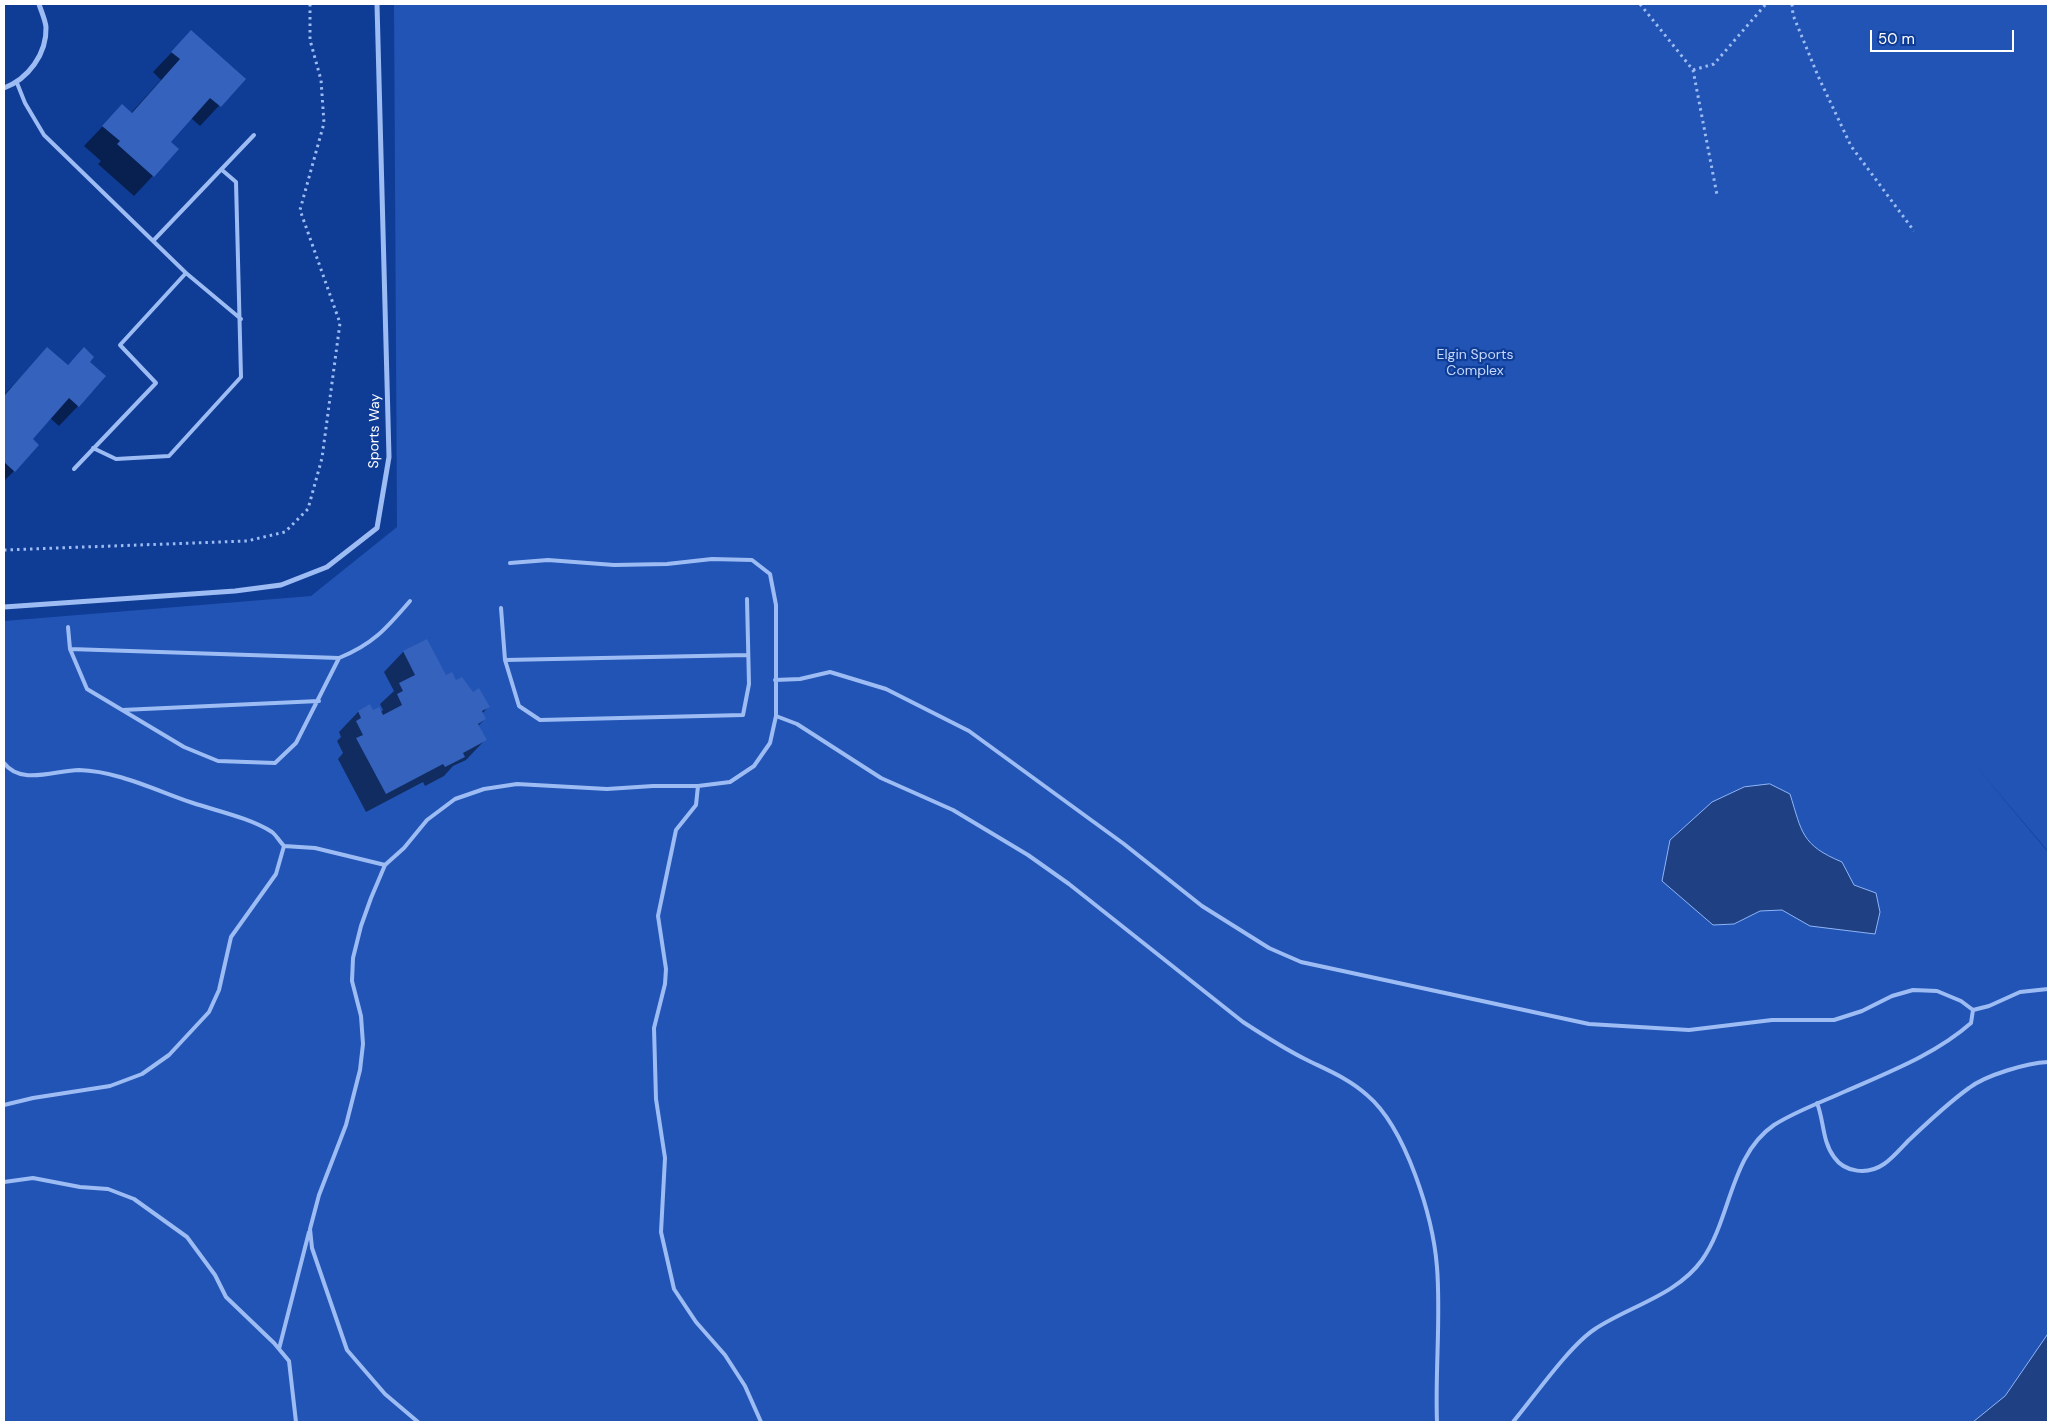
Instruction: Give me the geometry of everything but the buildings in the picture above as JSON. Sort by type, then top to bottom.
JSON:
[{"type":"street","points":[[4,88],[17,83],[42,54],[46,26],[38,4]]},
{"type":"street","name":"Sports Way","points":[[4,607],[235,591],[281,585],[327,567],[377,528],[389,457],[377,4]]},
{"type":"lane","points":[[17,83],[25,103],[44,135],[186,273],[241,319]]},
{"type":"lane","points":[[153,241],[254,135]]},
{"type":"lane","points":[[93,448],[116,459],[169,456],[241,377],[236,182],[222,170]]},
{"type":"lane","points":[[74,468],[156,383],[120,345],[186,273]]},
{"type":"lane","points":[[279,1349],[317,1202],[346,1125],[359,1077],[363,1044],[361,1016],[352,981],[353,958],[361,926],[385,865],[404,848],[427,820],[455,800],[484,789],[517,784],[607,790],[653,786],[698,786],[730,782],[754,766],[770,743],[776,716],[776,605],[770,574],[752,560],[712,559],[667,564],[614,565],[548,560],[510,562]]},
{"type":"lane","points":[[501,608],[505,660],[519,706],[540,720],[743,716],[749,684],[747,598]]},
{"type":"lane","points":[[70,648],[339,658],[362,649],[386,629],[410,601]]},
{"type":"lane","points":[[68,627],[70,648],[87,689],[184,747],[218,761],[275,763],[296,743],[319,701],[339,658]]},
{"type":"lane","points":[[505,660],[748,655]]},
{"type":"lane","points":[[775,680],[800,679],[830,672],[886,689],[968,731],[1117,838],[1202,906],[1269,948],[1301,962],[1589,1024],[1689,1030],[1772,1020],[1834,1020],[1862,1011],[1892,996],[1913,990],[1937,991],[1961,1001],[1973,1010]]},
{"type":"lane","points":[[122,710],[319,701]]},
{"type":"lane","points":[[776,716],[797,724],[881,778],[952,810],[996,835],[1069,884],[1243,1022],[1273,1042],[1342,1076],[1368,1096],[1390,1121],[1406,1150],[1430,1225],[1437,1266],[1437,1422]]},
{"type":"lane","points":[[4,763],[8,769],[29,775],[50,775],[79,770],[108,775],[272,832],[284,846],[315,848],[385,865]]},
{"type":"lane","points":[[698,786],[696,806],[676,830],[658,916],[666,969],[665,984],[654,1028],[656,1099],[665,1158],[661,1232],[674,1289],[696,1322],[725,1355],[745,1386],[761,1422]]},
{"type":"lane","points":[[4,1105],[34,1098],[110,1086],[142,1074],[169,1055],[209,1012],[219,990],[231,936],[276,874],[284,846]]},
{"type":"lane","points":[[1973,1010],[1989,1006],[2020,992],[2048,989]]},
{"type":"lane","points":[[1513,1422],[1572,1350],[1594,1329],[1683,1280],[1701,1261],[1714,1240],[1725,1206],[1752,1146],[1773,1126],[1817,1103],[1922,1056],[1954,1038],[1971,1023],[1973,1010]]},
{"type":"lane","points":[[1817,1103],[1823,1116],[1824,1134],[1833,1157],[1846,1168],[1864,1172],[1884,1165],[1938,1112],[1971,1086],[1988,1078],[2048,1062]]},
{"type":"lane","points":[[4,1182],[33,1178],[80,1187],[108,1189],[134,1199],[187,1237],[215,1275],[226,1298],[289,1361],[296,1422]]},
{"type":"lane","points":[[310,1229],[312,1248],[347,1350],[385,1394],[418,1422]]},
{"type":"path","points":[[4,550],[247,541],[285,532],[308,509],[322,458],[340,323],[300,210],[324,123],[321,80],[310,40],[310,4]]},
{"type":"path","points":[[1640,4],[1694,70],[1717,195]]},
{"type":"path","points":[[1694,70],[1714,64],[1766,4]]},
{"type":"path","points":[[1792,4],[1793,15],[1818,76],[1851,146],[1914,231]]},
{"type":"green space","name":"Elgin Sports Complex","points":[[394,4],[2048,4],[2048,851],[1974,764],[2048,852],[2048,1422],[4,1422],[4,621],[311,596],[397,527]]},
{"type":"shaded area","points":[[1770,784],[1790,794],[1801,828],[1811,843],[1818,850],[1842,862],[1854,885],[1876,893],[1880,912],[1875,934],[1810,926],[1782,910],[1760,911],[1734,924],[1713,925],[1662,881],[1670,840],[1712,802],[1744,787]]},
{"type":"shaded area","points":[[2048,1334],[2048,1422],[1973,1422],[2005,1396]]}]
